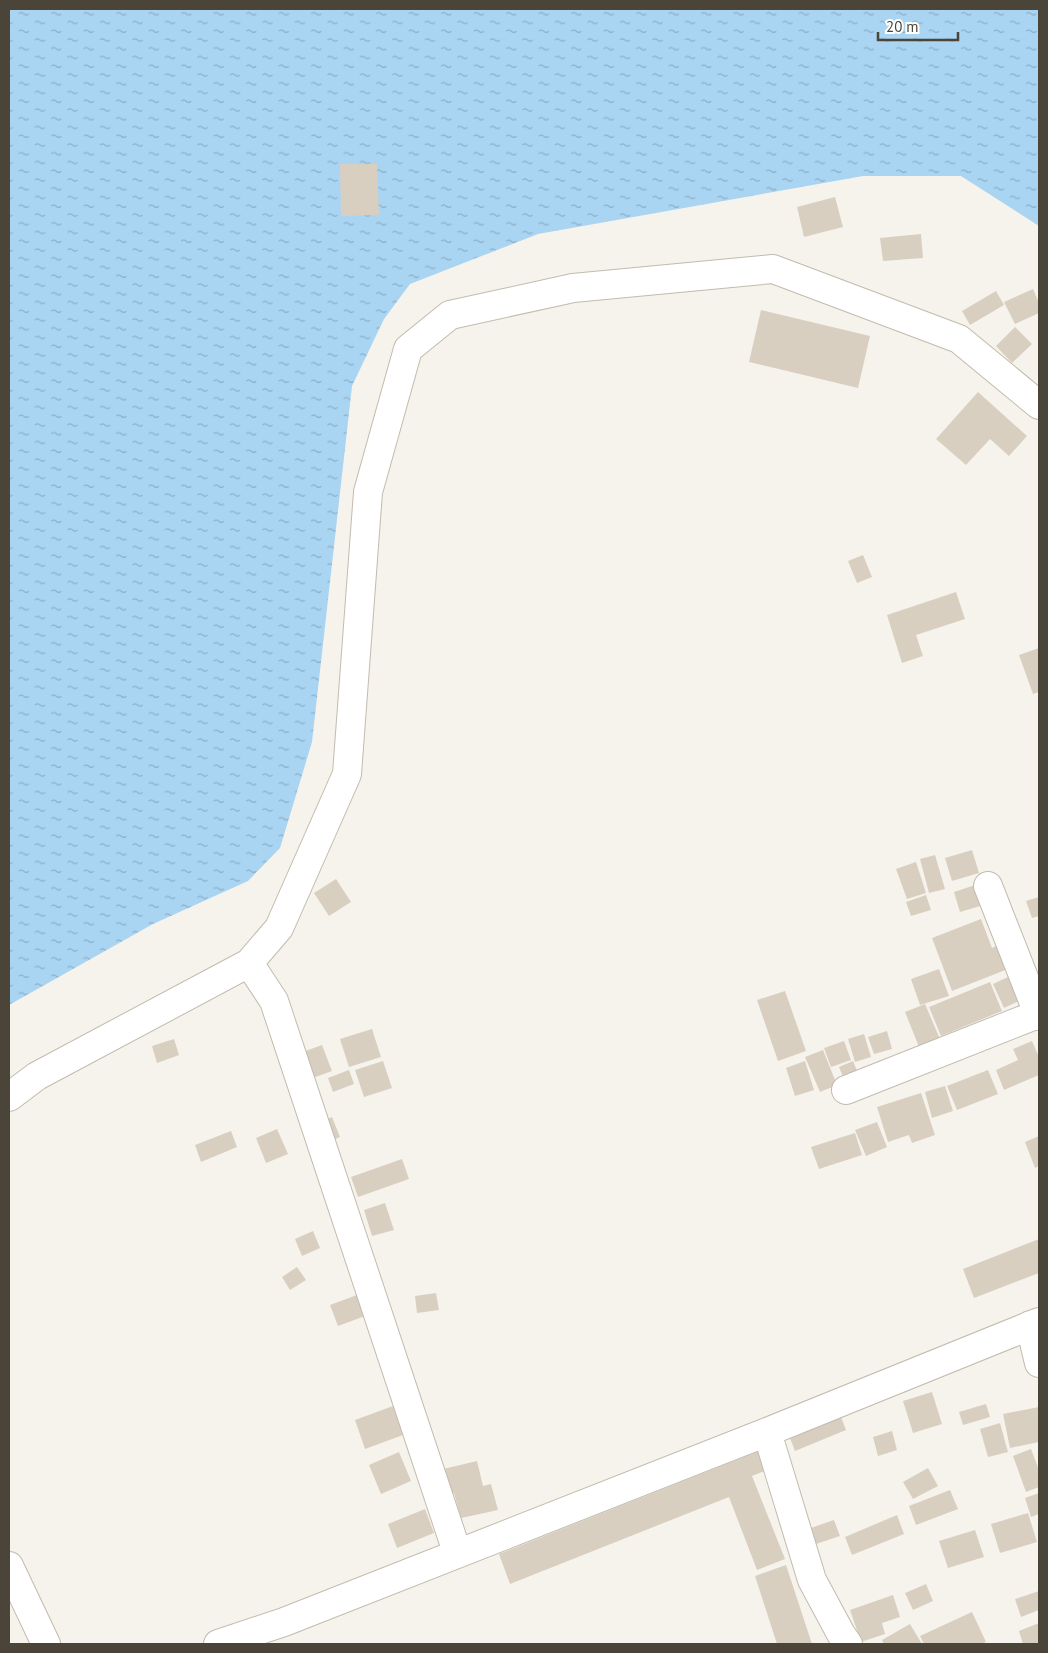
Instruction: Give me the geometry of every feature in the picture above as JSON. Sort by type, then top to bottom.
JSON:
[{"type":"street","points":[[9,1097],[37,1076],[249,963],[279,928],[347,774],[368,492],[408,349],[450,315],[573,288],[773,269],[959,339],[1039,405]]},
{"type":"street","points":[[846,1090],[1039,1015],[988,886]]},
{"type":"street","points":[[249,963],[274,1001],[458,1552]]},
{"type":"street","points":[[218,1644],[288,1633],[458,1552],[768,1432],[1034,1324],[1039,1363]]},
{"type":"street","points":[[768,1432],[812,1580],[840,1634],[848,1644]]},
{"type":"street","points":[[9,1566],[46,1644]]},
{"type":"water","points":[[9,9],[1039,9],[1039,226],[961,176],[863,176],[538,234],[410,284],[384,319],[352,386],[312,742],[280,848],[248,881],[153,924],[9,1005]]},
{"type":"building","points":[[340,164],[377,164],[379,215],[341,216]]},
{"type":"building","points":[[835,197],[843,227],[804,237],[797,207]]},
{"type":"building","points":[[921,234],[923,258],[883,261],[880,238]]},
{"type":"building","points":[[1033,289],[1039,303],[1039,313],[1015,324],[1004,302]]},
{"type":"building","points":[[996,291],[1004,305],[970,325],[962,311]]},
{"type":"building","points":[[761,310],[870,336],[858,388],[749,362]]},
{"type":"building","points":[[1015,327],[1032,344],[1012,363],[996,346]]},
{"type":"building","points":[[978,392],[1027,436],[1009,456],[990,439],[966,465],[936,439]]},
{"type":"building","points":[[863,555],[872,577],[857,583],[848,561]]},
{"type":"building","points":[[956,592],[965,619],[916,635],[923,656],[902,663],[887,615]]},
{"type":"building","points":[[1039,648],[1039,692],[1033,694],[1019,655]]},
{"type":"building","points":[[972,850],[979,873],[952,881],[945,858]]},
{"type":"building","points":[[935,855],[945,889],[929,893],[920,859]]},
{"type":"building","points":[[916,862],[926,893],[907,899],[896,869]]},
{"type":"building","points":[[336,879],[351,902],[329,916],[314,893]]},
{"type":"building","points":[[981,883],[987,904],[960,912],[954,892]]},
{"type":"building","points":[[926,895],[931,910],[911,916],[906,902]]},
{"type":"building","points":[[1039,897],[1039,916],[1032,918],[1026,901]]},
{"type":"building","points":[[981,919],[992,948],[1003,943],[1013,967],[952,991],[932,938]]},
{"type":"building","points":[[939,969],[949,996],[920,1005],[911,979]]},
{"type":"building","points":[[1010,976],[1021,1000],[1004,1008],[993,984]]},
{"type":"building","points":[[990,982],[1002,1011],[941,1036],[929,1007]]},
{"type":"building","points":[[785,991],[806,1051],[778,1061],[757,1000]]},
{"type":"building","points":[[925,1004],[940,1039],[919,1047],[905,1012]]},
{"type":"building","points":[[372,1029],[381,1057],[349,1067],[340,1039]]},
{"type":"building","points":[[887,1031],[892,1049],[874,1054],[868,1037]]},
{"type":"building","points":[[864,1034],[871,1057],[855,1062],[848,1039]]},
{"type":"building","points":[[174,1039],[179,1055],[157,1063],[152,1046]]},
{"type":"building","points":[[844,1041],[851,1060],[831,1067],[824,1048]]},
{"type":"building","points":[[1032,1041],[1039,1057],[1039,1075],[1004,1090],[996,1070],[1018,1060],[1013,1049]]},
{"type":"building","points":[[322,1045],[332,1071],[310,1079],[300,1053]]},
{"type":"building","points":[[823,1050],[837,1085],[820,1092],[805,1057]]},
{"type":"building","points":[[383,1061],[392,1088],[364,1097],[355,1070]]},
{"type":"building","points":[[805,1061],[814,1090],[795,1096],[786,1068]]},
{"type":"building","points":[[853,1061],[862,1083],[848,1089],[839,1067]]},
{"type":"building","points":[[349,1070],[354,1084],[333,1092],[328,1078]]},
{"type":"building","points":[[988,1070],[998,1094],[957,1110],[947,1086]]},
{"type":"building","points":[[945,1086],[953,1111],[932,1118],[925,1092]]},
{"type":"building","points":[[921,1093],[935,1135],[912,1143],[909,1135],[888,1142],[877,1107]]},
{"type":"building","points":[[332,1117],[340,1137],[326,1143],[317,1124]]},
{"type":"building","points":[[877,1122],[887,1147],[866,1156],[855,1130]]},
{"type":"building","points":[[277,1129],[288,1154],[266,1163],[256,1138]]},
{"type":"building","points":[[231,1131],[237,1147],[201,1162],[195,1145]]},
{"type":"building","points":[[855,1133],[862,1155],[819,1169],[811,1147]]},
{"type":"building","points":[[1039,1136],[1039,1166],[1035,1168],[1025,1142]]},
{"type":"building","points":[[402,1159],[409,1179],[358,1197],[351,1177]]},
{"type":"building","points":[[385,1203],[394,1230],[372,1236],[364,1210]]},
{"type":"building","points":[[313,1231],[320,1248],[302,1256],[295,1239]]},
{"type":"building","points":[[1039,1239],[1039,1273],[974,1298],[963,1269]]},
{"type":"building","points":[[297,1267],[306,1280],[290,1290],[282,1277]]},
{"type":"building","points":[[436,1293],[439,1310],[417,1313],[415,1296]]},
{"type":"building","points":[[357,1295],[365,1316],[338,1326],[330,1305]]},
{"type":"building","points":[[932,1392],[942,1424],[913,1433],[903,1401]]},
{"type":"building","points":[[986,1404],[990,1417],[963,1425],[959,1412]]},
{"type":"building","points":[[393,1406],[403,1435],[365,1449],[355,1420]]},
{"type":"building","points":[[1039,1407],[1039,1442],[1010,1448],[1003,1414]]},
{"type":"building","points":[[841,1417],[846,1430],[795,1451],[790,1438]]},
{"type":"building","points":[[1000,1423],[1008,1452],[988,1457],[980,1429]]},
{"type":"building","points":[[892,1431],[897,1450],[878,1456],[873,1437]]},
{"type":"building","points":[[1031,1449],[1039,1470],[1039,1487],[1026,1492],[1013,1456]]},
{"type":"building","points":[[759,1451],[767,1470],[752,1476],[785,1559],[757,1570],[729,1497],[510,1584],[499,1554]]},
{"type":"building","points":[[399,1452],[411,1481],[381,1494],[369,1465]]},
{"type":"building","points":[[477,1461],[483,1486],[491,1484],[498,1510],[461,1518],[454,1493],[445,1495],[439,1470]]},
{"type":"building","points":[[928,1468],[938,1486],[913,1499],[903,1482]]},
{"type":"building","points":[[950,1490],[958,1509],[916,1525],[909,1506]]},
{"type":"building","points":[[1039,1493],[1039,1514],[1031,1517],[1025,1498]]},
{"type":"building","points":[[425,1509],[434,1533],[397,1548],[388,1524]]},
{"type":"building","points":[[1028,1513],[1037,1542],[1000,1553],[991,1524]]},
{"type":"building","points":[[897,1515],[904,1534],[852,1555],[845,1537]]},
{"type":"building","points":[[834,1520],[840,1536],[813,1545],[808,1529]]},
{"type":"building","points":[[975,1530],[984,1557],[948,1568],[939,1541]]},
{"type":"building","points":[[786,1565],[812,1644],[777,1644],[755,1576]]},
{"type":"building","points":[[926,1584],[933,1601],[913,1610],[905,1593]]},
{"type":"building","points":[[1039,1591],[1039,1610],[1021,1617],[1015,1599]]},
{"type":"building","points":[[893,1595],[900,1617],[882,1623],[885,1634],[861,1642],[850,1610]]},
{"type":"building","points":[[972,1612],[986,1642],[981,1644],[924,1644],[920,1636]]},
{"type":"building","points":[[1039,1623],[1039,1644],[1023,1644],[1019,1631]]},
{"type":"building","points":[[910,1624],[922,1644],[884,1644],[882,1640]]}]
